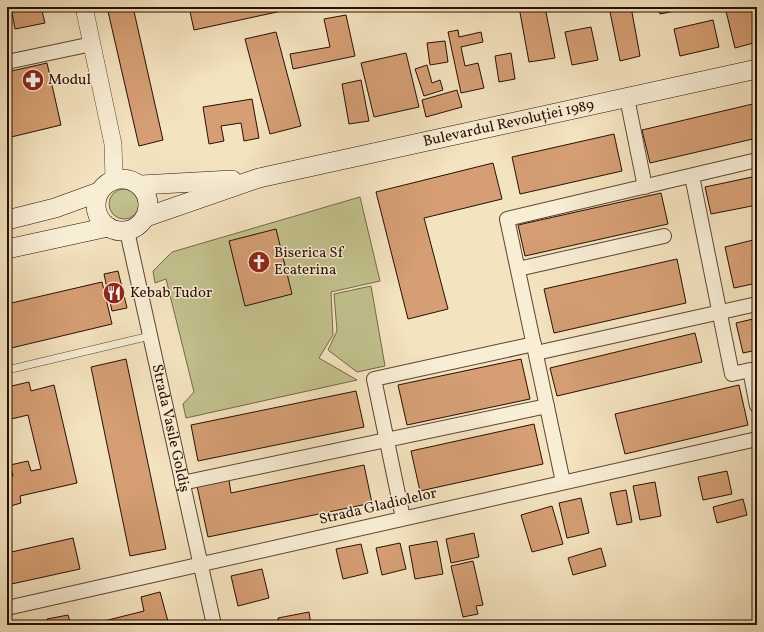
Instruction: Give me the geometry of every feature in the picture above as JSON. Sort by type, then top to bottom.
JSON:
[{"type":"main road","name":"Bulevardul Revoluției 1989","points":[[146,218],[260,178],[757,69]]},
{"type":"main road","name":"Bulevardul Revoluției 1989","points":[[140,185],[181,184],[260,178]]},
{"type":"main road","points":[[114,179],[128,179],[140,185],[146,192],[149,200],[149,209],[146,218],[141,224],[127,231],[114,230],[108,227],[100,218],[96,207],[96,199],[99,192],[108,182],[114,179]]},
{"type":"main road","points":[[7,220],[56,208],[99,192]]},
{"type":"main road","points":[[7,249],[108,227]]},
{"type":"street","points":[[84,7],[113,144],[114,179]]},
{"type":"street","points":[[7,62],[92,44]]},
{"type":"street","points":[[626,98],[645,187]]},
{"type":"street","points":[[563,482],[507,219],[757,160]]},
{"type":"street","points":[[692,176],[732,374],[750,370],[757,406]]},
{"type":"street","name":"Strada Vasile Goldiș","points":[[127,231],[214,625]]},
{"type":"street","points":[[518,269],[664,236]]},
{"type":"street","points":[[403,518],[374,379],[535,349],[757,304]]},
{"type":"street","points":[[182,483],[547,406]]},
{"type":"street","name":"Strada Gladiolelor","points":[[7,608],[757,439]]},
{"type":"lane","points":[[7,370],[150,336]]},
{"type":"shaded area","points":[[124,189],[135,193],[139,204],[135,215],[124,219],[113,215],[109,204],[113,193]]},
{"type":"shaded area","points":[[360,197],[380,281],[331,292],[333,335],[319,358],[357,380],[186,418],[183,404],[194,392],[166,279],[155,283],[153,271],[172,252]]},
{"type":"shaded area","points":[[371,286],[385,366],[357,372],[328,350],[337,331],[334,294]]},
{"type":"building","points":[[11,7],[41,7],[45,23],[15,29]]},
{"type":"building","points":[[107,7],[133,7],[163,140],[139,146]]},
{"type":"building","points":[[189,7],[300,7],[194,30]]},
{"type":"building","points":[[519,7],[545,7],[555,58],[529,62]]},
{"type":"building","points":[[631,7],[640,56],[620,61],[610,12]]},
{"type":"building","points":[[658,7],[679,7],[680,10],[660,14]]},
{"type":"building","points":[[725,7],[757,7],[757,42],[735,48]]},
{"type":"building","points":[[346,15],[355,56],[293,69],[290,54],[330,47],[324,19]]},
{"type":"building","points":[[713,20],[719,47],[680,56],[674,29]]},
{"type":"building","points":[[591,27],[598,60],[572,65],[565,32]]},
{"type":"building","points":[[458,30],[459,37],[481,32],[483,42],[461,47],[465,66],[478,63],[484,88],[461,93],[448,32]]},
{"type":"building","points":[[276,32],[301,126],[270,134],[245,39]]},
{"type":"building","points":[[445,41],[448,62],[430,65],[427,43]]},
{"type":"building","points":[[406,53],[419,107],[374,117],[361,63]]},
{"type":"building","points":[[511,53],[515,79],[499,82],[495,56]]},
{"type":"building","points":[[47,63],[61,125],[7,138],[7,72]]},
{"type":"building","points":[[427,65],[432,83],[440,80],[443,90],[424,96],[415,69]]},
{"type":"building","points":[[361,80],[369,121],[349,124],[342,84]]},
{"type":"building","points":[[457,90],[462,107],[426,117],[422,100]]},
{"type":"building","points":[[252,99],[259,138],[244,141],[241,123],[221,126],[224,141],[209,144],[203,107]]},
{"type":"building","points":[[757,103],[757,138],[650,163],[642,130]]},
{"type":"building","points":[[614,134],[622,171],[520,194],[512,157]]},
{"type":"building","points":[[7,156],[11,174],[7,175]]},
{"type":"building","points":[[493,163],[502,199],[424,218],[448,309],[408,319],[376,192]]},
{"type":"building","points":[[757,176],[757,205],[711,214],[705,187]]},
{"type":"building","points":[[661,193],[668,224],[525,256],[518,225]]},
{"type":"building","points":[[276,229],[292,294],[245,306],[229,241]]},
{"type":"building","points":[[757,239],[757,283],[734,288],[725,247]]},
{"type":"building","points":[[677,259],[686,303],[554,333],[544,289]]},
{"type":"building","points":[[118,271],[127,308],[112,311],[104,274]]},
{"type":"building","points":[[102,282],[112,324],[7,349],[7,304]]},
{"type":"building","points":[[757,318],[757,350],[743,353],[736,323]]},
{"type":"building","points":[[695,333],[702,362],[557,396],[550,368]]},
{"type":"building","points":[[126,359],[166,549],[130,556],[91,367]]},
{"type":"building","points":[[521,359],[530,399],[407,425],[398,385]]},
{"type":"building","points":[[29,382],[31,391],[54,385],[77,483],[20,496],[21,503],[7,507],[7,477],[13,476],[10,465],[28,461],[31,471],[41,469],[28,415],[7,420],[7,387]]},
{"type":"building","points":[[739,385],[748,425],[625,454],[615,414]]},
{"type":"building","points":[[356,391],[364,427],[198,461],[191,425]]},
{"type":"building","points":[[534,424],[543,464],[420,491],[411,451]]},
{"type":"building","points":[[364,465],[372,503],[208,537],[197,486],[229,480],[231,493]]},
{"type":"building","points":[[727,471],[732,494],[703,500],[698,477]]},
{"type":"building","points":[[655,482],[661,516],[640,520],[633,486]]},
{"type":"building","points":[[626,490],[632,522],[617,525],[610,493]]},
{"type":"building","points":[[581,498],[589,533],[567,538],[559,503]]},
{"type":"building","points":[[743,499],[747,515],[717,523],[713,507]]},
{"type":"building","points":[[552,506],[563,544],[532,552],[521,515]]},
{"type":"building","points":[[474,533],[479,557],[451,563],[446,539]]},
{"type":"building","points":[[73,538],[80,569],[7,585],[7,553]]},
{"type":"building","points":[[437,541],[443,574],[415,579],[409,546]]},
{"type":"building","points":[[400,543],[406,569],[382,575],[376,548]]},
{"type":"building","points":[[361,544],[368,573],[343,579],[336,549]]},
{"type":"building","points":[[601,548],[606,566],[573,575],[568,558]]},
{"type":"building","points":[[473,561],[483,605],[476,606],[478,614],[463,617],[451,566]]},
{"type":"building","points":[[262,569],[269,598],[238,606],[231,576]]},
{"type":"building","points":[[160,592],[169,625],[88,625],[144,611],[141,597]]},
{"type":"building","points":[[309,612],[311,625],[279,625],[278,618]]},
{"type":"building","points":[[68,615],[71,625],[48,625],[47,619]]},
{"type":"place","name":"Modul","points":[[33,80]]},
{"type":"place","name":"Biserica Sf Ecaterina","points":[[259,262]]},
{"type":"place","name":"Kebab Tudor","points":[[114,293]]}]
